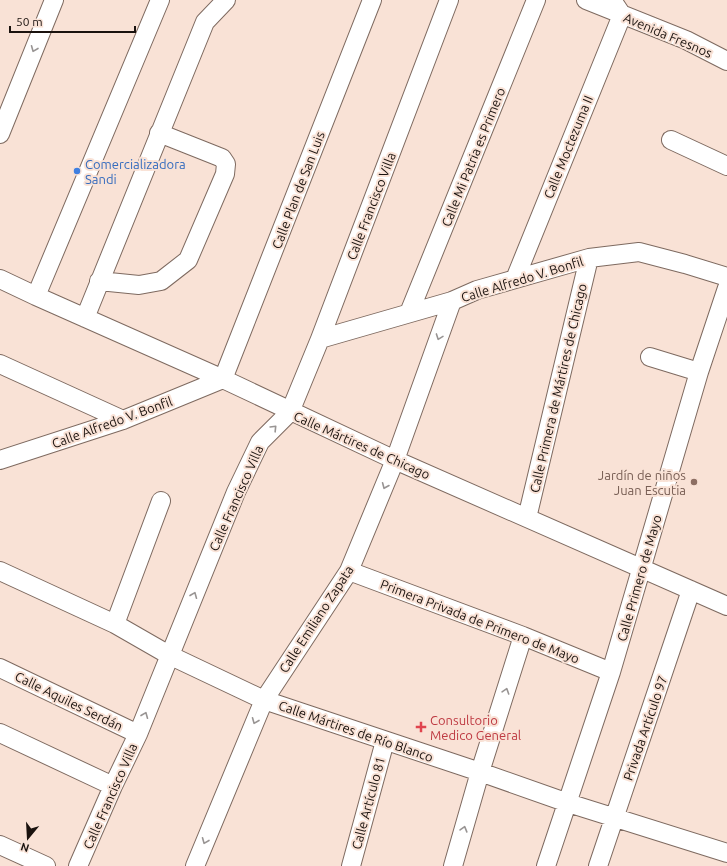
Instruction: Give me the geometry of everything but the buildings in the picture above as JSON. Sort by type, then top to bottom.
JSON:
[{"type":"street","points":[[0,134],[54,0]]},
{"type":"street","points":[[36,296],[160,0]]},
{"type":"street","points":[[85,318],[204,22],[226,0]]},
{"type":"street","name":"Calle Plan de San Luis","points":[[223,379],[372,0]]},
{"type":"street","name":"Calle Francisco Villa","points":[[78,866],[113,786],[138,734],[236,492],[260,442],[290,412],[320,340],[449,0]]},
{"type":"street","name":"Calle Mi Patria es Primero","points":[[409,313],[536,0]]},
{"type":"street","name":"Avenida Fresnos","points":[[586,0],[686,40],[727,61]]},
{"type":"street","points":[[612,0],[622,15]]},
{"type":"street","name":"Calle Moctezuma II","points":[[515,279],[622,15]]},
{"type":"street","points":[[99,281],[139,285],[161,281],[188,260],[225,174],[226,164],[222,158],[159,133]]},
{"type":"street","points":[[671,140],[727,166]]},
{"type":"street","name":"Calle Alfredo V. Bonfil","points":[[320,340],[452,301],[477,290],[589,258],[639,252],[727,277]]},
{"type":"street","name":"Calle Primera de Mártires de Chicago","points":[[527,518],[589,258]]},
{"type":"street","name":"Calle Mártires de Chicago","points":[[0,279],[223,379],[290,412],[395,460],[727,606]]},
{"type":"street","name":"Calle Primero de Mayo","points":[[546,866],[612,672],[698,372],[727,288]]},
{"type":"street","name":"Calle Emiliano Zapata","points":[[195,866],[264,700],[349,571],[395,460],[452,301]]},
{"type":"street","points":[[650,357],[698,372]]},
{"type":"street","points":[[0,364],[123,420]]},
{"type":"street","name":"Calle Alfredo V. Bonfil","points":[[0,460],[123,420],[223,379]]},
{"type":"street","points":[[115,624],[162,501]]},
{"type":"street","name":"Calle Mártires de Río Blanco","points":[[0,571],[115,624],[169,655],[264,700],[568,803],[727,853]]},
{"type":"street","name":"Primera Privada de Primero de Mayo","points":[[349,571],[523,636],[612,672]]},
{"type":"street","name":"Privada Artículo 97","points":[[598,866],[691,590]]},
{"type":"street","points":[[453,866],[480,772],[523,636]]},
{"type":"street","name":"Calle Aquiles Serdán","points":[[0,668],[138,734]]},
{"type":"street","points":[[0,733],[113,786]]},
{"type":"street","name":"Calle Artículo 81","points":[[351,866],[385,741]]},
{"type":"street","points":[[0,845],[46,866]]},
{"type":"place","name":"Comercializadora Sandi","points":[[77,171]]},
{"type":"place","name":"Jardín de niños Juan Escutia","points":[[694,482]]},
{"type":"place","name":"Consultorio Medico General","points":[[421,727]]}]
